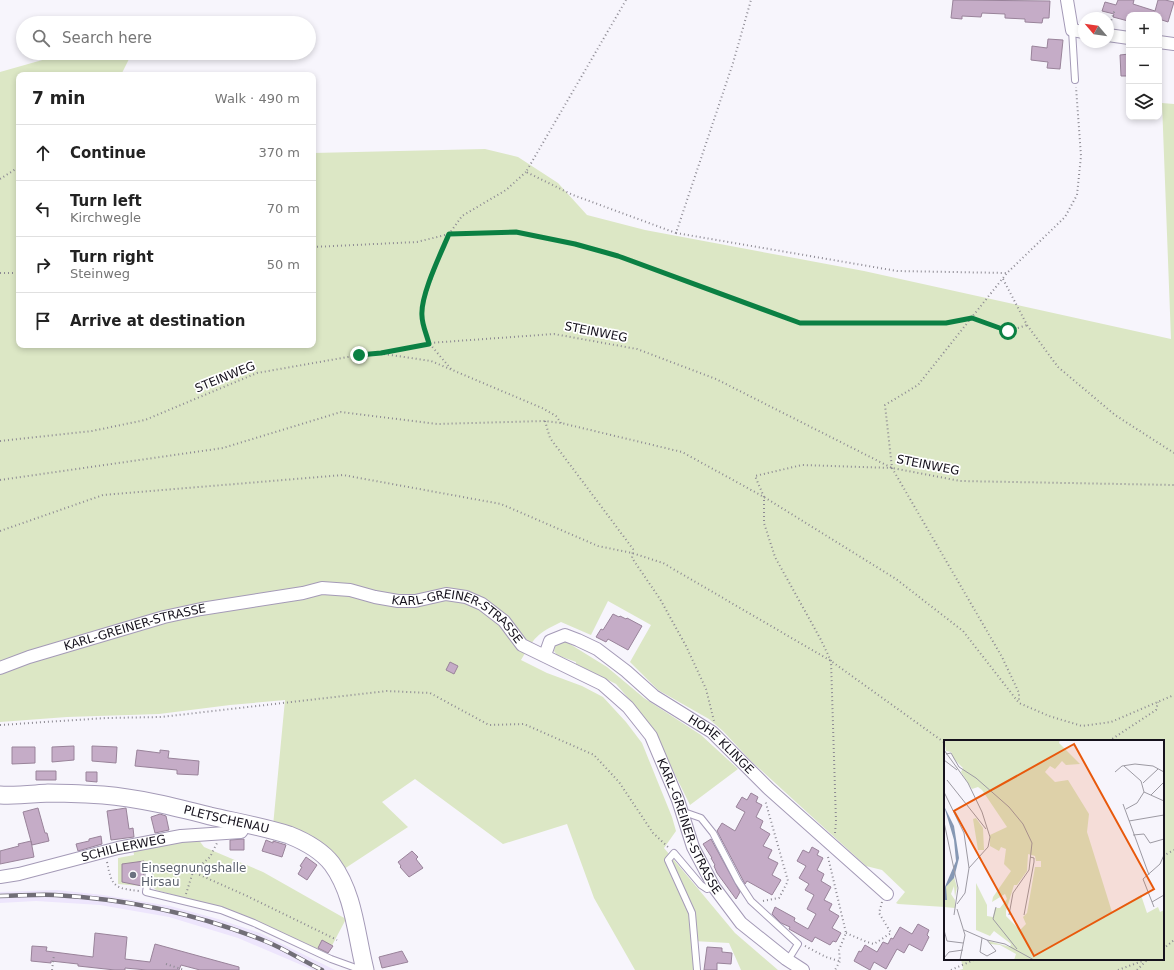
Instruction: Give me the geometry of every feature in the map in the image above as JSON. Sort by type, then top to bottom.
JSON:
[{"type":"main road","name":"PLETSCHENAU","points":[[0,795],[48,793],[104,795],[145,800],[246,824],[290,836],[304,842],[331,862],[342,880],[348,895],[364,969]]},
{"type":"street","points":[[1067,0],[1078,31]]},
{"type":"street","points":[[1114,36],[1126,38]]},
{"type":"street","points":[[1162,42],[1174,44]]},
{"type":"street","name":"KARL-GREINER-STRASSE","points":[[0,668],[30,657],[164,617],[303,593],[322,588],[350,590],[375,598],[398,601],[415,601],[446,594],[466,597],[482,604],[504,621],[522,645],[602,684],[628,707],[651,736],[678,800],[693,847],[714,887],[741,923],[803,970]]},
{"type":"street","name":"HOHE KLINGE","points":[[545,655],[550,642],[565,636],[597,649],[626,671],[654,696],[712,732],[831,850],[887,894]]},
{"type":"street","name":"SCHILLERWEG","points":[[0,877],[19,874],[105,851],[181,836],[241,832],[246,824]]},
{"type":"lane","points":[[1075,80],[1078,31]]},
{"type":"lane","points":[[682,811],[701,818],[713,833],[751,901],[798,944],[788,960]]},
{"type":"lane","points":[[697,970],[692,912],[668,860],[674,853],[701,885],[707,889],[714,887]]},
{"type":"lane","points":[[149,872],[146,892],[221,910],[254,923],[330,959],[356,968],[364,969]]},
{"type":"path","points":[[450,368],[429,344],[422,316],[424,300],[436,264],[449,234],[462,216],[506,190],[526,172],[626,0]]},
{"type":"path","points":[[676,233],[733,63],[751,0]]},
{"type":"path","points":[[1019,703],[1019,693],[1002,657],[892,468],[885,405],[918,385],[1007,273],[1065,217],[1077,195],[1082,156],[1075,80]]},
{"type":"path","points":[[0,179],[16,169]]},
{"type":"path","points":[[526,172],[573,195],[676,233],[897,271],[1007,273]]},
{"type":"path","points":[[316,248],[417,242],[449,234],[516,232],[575,244],[618,256],[800,323],[946,323],[972,318],[1008,331],[1027,325]]},
{"type":"path","points":[[0,273],[16,273]]},
{"type":"path","points":[[1002,279],[1027,325],[1058,367],[1115,415],[1174,453]]},
{"type":"path","name":"STEINWEG","points":[[0,441],[92,430],[145,420],[257,373],[429,344],[554,334],[637,349],[716,380],[892,468],[960,481],[1174,485]]},
{"type":"path","points":[[381,353],[431,361],[450,368],[542,408],[556,416],[561,423]]},
{"type":"path","points":[[0,480],[223,448],[341,412],[437,424],[545,421],[561,423],[682,452],[764,497],[896,579],[963,631],[1019,703],[1049,716],[1082,726],[1111,722],[1174,695]]},
{"type":"path","points":[[545,421],[550,438],[633,549],[632,558],[660,599],[686,646],[703,682],[714,720],[712,732]]},
{"type":"path","points":[[835,970],[840,961],[840,950],[846,933],[831,850],[836,822],[831,661],[775,557],[764,523],[764,497],[756,476],[802,465],[892,468]]},
{"type":"path","points":[[0,531],[103,495],[343,475],[501,504],[598,546],[632,553],[663,563],[831,661],[944,742]]},
{"type":"path","points":[[0,725],[106,718],[161,717],[387,691],[430,693],[489,726],[524,724],[594,755],[619,782],[653,833],[674,853]]},
{"type":"path","points":[[1111,740],[1156,710],[1158,702]]},
{"type":"path","points":[[760,901],[779,898],[788,881],[765,800]]},
{"type":"path","points":[[183,901],[193,872],[210,857],[216,846],[219,833]]},
{"type":"path","points":[[1164,855],[1174,850]]},
{"type":"path","points":[[105,851],[109,873],[114,885],[123,889],[146,892]]},
{"type":"path","points":[[149,872],[193,872],[247,896],[337,940]]},
{"type":"path","points":[[846,933],[874,944],[891,933],[879,913]]},
{"type":"path","points":[[1164,948],[1174,941]]},
{"type":"path","points":[[798,944],[826,957],[840,961]]},
{"type":"path","points":[[52,970],[54,955]]},
{"type":"path","points":[[951,970],[974,960]]},
{"type":"path","points":[[1118,970],[1145,960]]},
{"type":"path","points":[[1138,970],[1147,960]]},
{"type":"path","points":[[166,964],[184,970]]},
{"type":"shaded area","points":[[57,890],[103,895],[170,906],[218,919],[260,933],[335,970],[313,970],[238,938],[169,917],[100,905],[36,901],[0,903],[0,892]]},
{"type":"green space","points":[[42,60],[128,60],[122,72],[16,72],[16,348],[316,348],[316,153],[485,149],[518,157],[558,183],[587,215],[645,230],[864,271],[1171,339],[1162,103],[1174,104],[1174,970],[959,970],[963,969],[961,960],[1164,960],[1164,740],[944,740],[944,907],[898,904],[896,903],[905,892],[882,870],[866,866],[751,761],[723,731],[709,719],[658,690],[630,662],[651,625],[608,601],[591,635],[561,622],[541,633],[521,660],[547,673],[582,686],[603,697],[626,722],[642,743],[672,817],[676,831],[664,848],[735,933],[778,970],[741,970],[729,943],[693,941],[694,970],[635,970],[594,898],[567,824],[503,844],[415,779],[382,802],[408,827],[344,869],[273,826],[285,700],[159,714],[67,717],[0,722],[0,72]]},
{"type":"green space","points":[[565,641],[607,667],[644,698],[701,735],[738,769],[690,805],[657,738],[636,707],[616,684],[576,664],[576,662],[557,655],[554,651],[555,646],[560,642]]},
{"type":"green space","points":[[198,839],[204,847],[263,872],[346,919],[327,955],[276,930],[224,909],[156,890],[153,887],[118,884],[118,858],[134,855],[133,848]]},
{"type":"building","points":[[953,0],[1050,1],[1049,18],[1043,18],[1042,23],[1025,22],[1025,19],[1005,18],[1005,14],[982,13],[981,17],[962,16],[962,19],[951,18]]},
{"type":"building","points":[[1118,0],[1134,0],[1133,4],[1155,11],[1158,0],[1174,2],[1168,22],[1162,20],[1162,12],[1126,12],[1126,20],[1114,17],[1114,12],[1102,11],[1105,2],[1116,5]]},
{"type":"building","points":[[1048,39],[1063,40],[1060,69],[1047,68],[1048,62],[1031,60],[1032,46],[1047,48]]},
{"type":"building","points":[[1126,54],[1126,76],[1121,76],[1120,55]]},
{"type":"building","points":[[613,614],[626,619],[627,618],[642,626],[628,650],[608,639],[606,642],[596,637],[601,629],[603,630]]},
{"type":"building","points":[[450,662],[458,666],[454,674],[446,670]]},
{"type":"building","points":[[74,746],[74,760],[52,762],[52,747]]},
{"type":"building","points":[[92,746],[117,747],[116,763],[92,761]]},
{"type":"building","points":[[12,747],[35,747],[35,763],[12,764]]},
{"type":"building","points":[[137,750],[160,753],[160,750],[169,751],[168,758],[199,761],[198,775],[177,774],[177,770],[135,766]]},
{"type":"building","points":[[36,771],[56,771],[56,780],[36,780]]},
{"type":"building","points":[[86,772],[97,772],[97,782],[86,781]]},
{"type":"building","points":[[751,793],[758,797],[756,802],[762,805],[756,817],[763,821],[760,828],[770,834],[763,846],[772,850],[768,858],[778,863],[772,875],[781,880],[772,895],[747,881],[745,884],[717,831],[722,823],[735,831],[745,812],[736,807],[742,797],[747,800]]},
{"type":"building","points":[[38,808],[45,833],[47,833],[49,841],[32,845],[23,812]]},
{"type":"building","points":[[126,808],[129,829],[133,828],[134,837],[111,840],[107,811]]},
{"type":"building","points":[[160,814],[166,816],[169,830],[155,833],[151,817]]},
{"type":"building","points":[[101,836],[102,844],[78,851],[76,844]]},
{"type":"building","points":[[244,839],[244,850],[230,850],[230,840]]},
{"type":"building","points":[[711,839],[740,892],[736,899],[717,873],[712,858],[703,844]]},
{"type":"building","points":[[266,840],[273,843],[273,841],[286,845],[282,857],[262,851]]},
{"type":"building","points":[[31,841],[34,857],[0,864],[0,851]]},
{"type":"building","points":[[812,847],[819,851],[817,855],[823,858],[817,870],[824,874],[821,881],[831,887],[824,900],[832,904],[829,910],[839,916],[832,928],[841,933],[836,942],[833,941],[830,945],[815,937],[812,942],[789,929],[790,927],[781,923],[772,914],[775,907],[795,918],[794,921],[808,929],[816,914],[807,909],[814,895],[805,890],[809,884],[799,878],[806,866],[797,861],[803,850],[809,853]]},
{"type":"building","points":[[412,851],[418,857],[416,859],[423,868],[409,877],[400,867],[401,866],[398,862]]},
{"type":"building","points":[[306,857],[317,865],[307,880],[298,874],[302,867],[300,866]]},
{"type":"building","name":"Einsegnungshalle Hirsau","points":[[144,861],[145,867],[142,886],[122,882],[122,864]]},
{"type":"building","points":[[918,924],[929,930],[927,935],[929,937],[922,951],[909,944],[904,953],[897,949],[886,969],[874,962],[870,970],[854,961],[859,951],[861,952],[865,945],[877,952],[883,942],[888,944],[891,938],[893,939],[900,927],[912,934]]},
{"type":"building","points":[[95,933],[127,937],[125,959],[150,962],[155,944],[239,967],[239,970],[200,970],[181,965],[179,970],[125,968],[125,970],[115,970],[51,961],[51,963],[31,961],[32,946],[47,947],[46,951],[93,957]]},
{"type":"building","points":[[322,940],[333,946],[328,953],[318,948]]},
{"type":"building","points":[[707,947],[722,948],[722,952],[732,953],[731,964],[717,963],[717,970],[704,970]]},
{"type":"building","points":[[402,951],[408,962],[382,968],[379,957]]},
{"type":"railway","points":[[0,896],[48,895],[82,897],[162,909],[240,931],[280,948],[322,970]]},
{"type":"place","name":"Einsegnungshalle Hirsau","points":[[133,875]]},
{"type":"route","points":[[359,355],[381,353],[429,344],[422,316],[424,300],[429,283],[449,234],[516,232],[575,244],[618,256],[800,323],[946,323],[972,318],[1008,331]]}]
